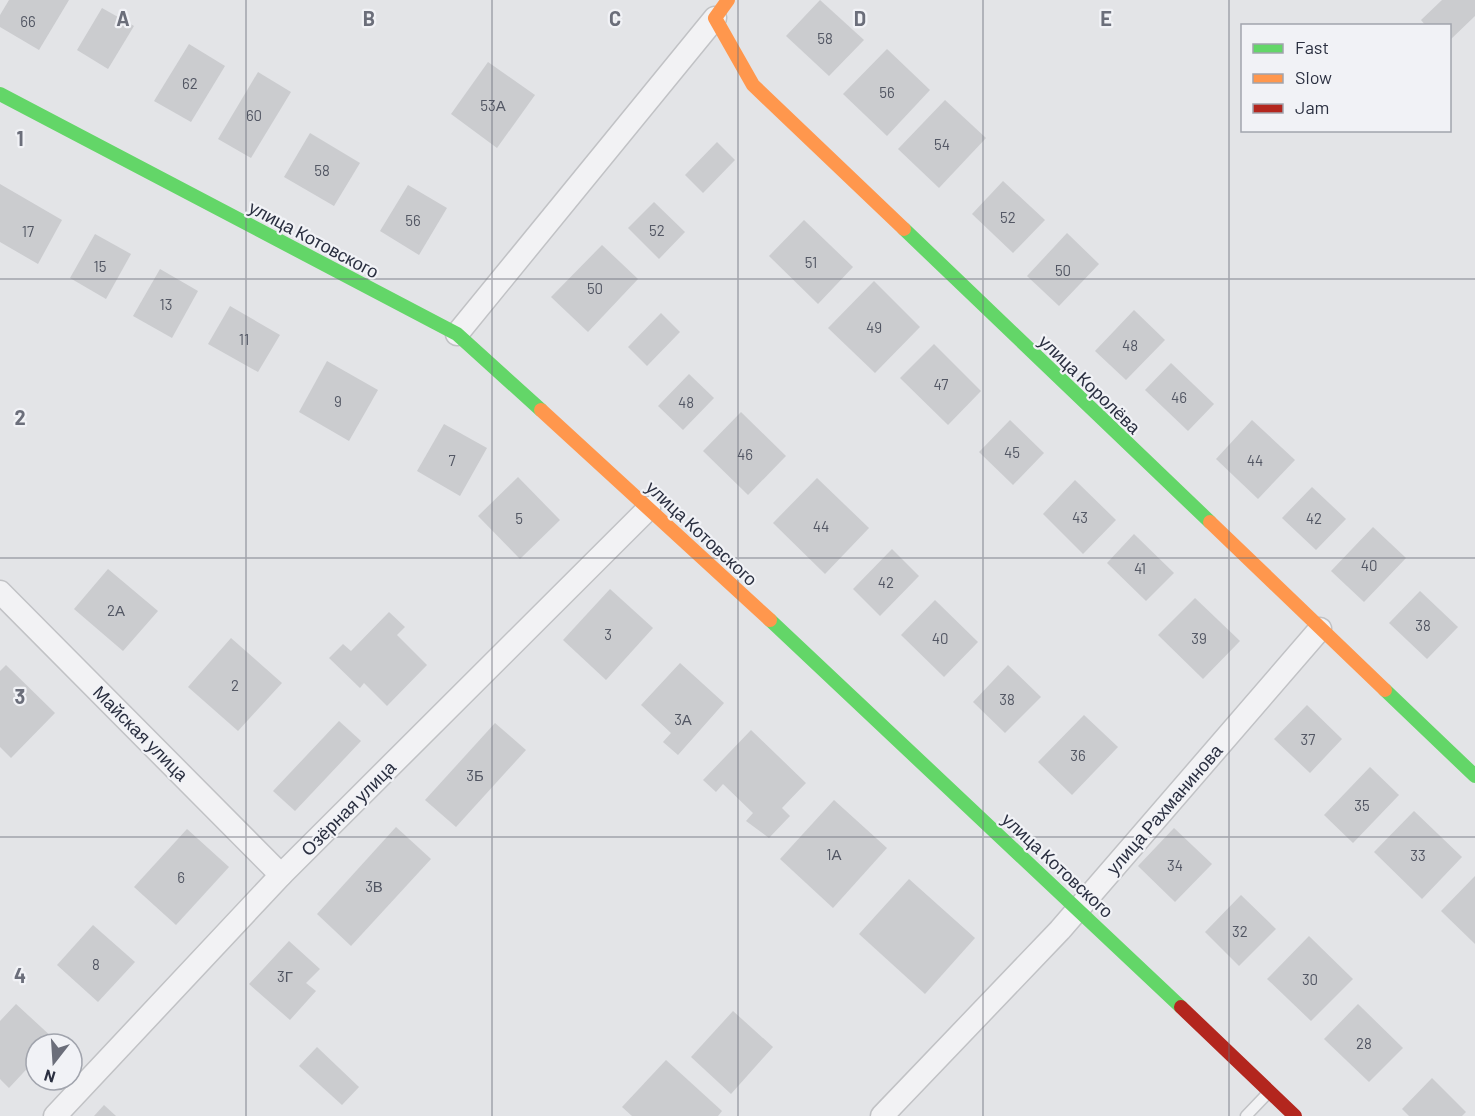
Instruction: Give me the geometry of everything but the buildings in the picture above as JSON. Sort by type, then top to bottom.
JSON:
[{"type":"street","points":[[457,334],[721,9]]},
{"type":"street","name":"улица Королёва","points":[[721,9],[753,85],[1475,776]]},
{"type":"street","name":"улица Котовского","points":[[0,94],[457,334],[649,508],[1078,908],[1295,1116]]},
{"type":"street","name":"Озёрная улица","points":[[55,1116],[281,875],[649,508]]},
{"type":"street","name":"Майская улица","points":[[2,598],[281,875]]},
{"type":"street","name":"улица Рахманинова","points":[[882,1116],[1078,908],[1320,629]]},
{"type":"lane","points":[[1246,1116],[1269,1092]]},
{"type":"traffic: fast","points":[[0,94],[457,334],[541,410]]},
{"type":"traffic: fast","points":[[904,229],[1210,522]]},
{"type":"traffic: fast","points":[[770,620],[1181,1007]]},
{"type":"traffic: fast","points":[[1385,690],[1475,776]]},
{"type":"traffic: slow","points":[[728,0],[715,18],[753,85],[904,229]]},
{"type":"traffic: slow","points":[[541,410],[770,620]]},
{"type":"traffic: slow","points":[[1210,522],[1385,690]]},
{"type":"traffic: jam","points":[[1181,1007],[1295,1116]]}]
